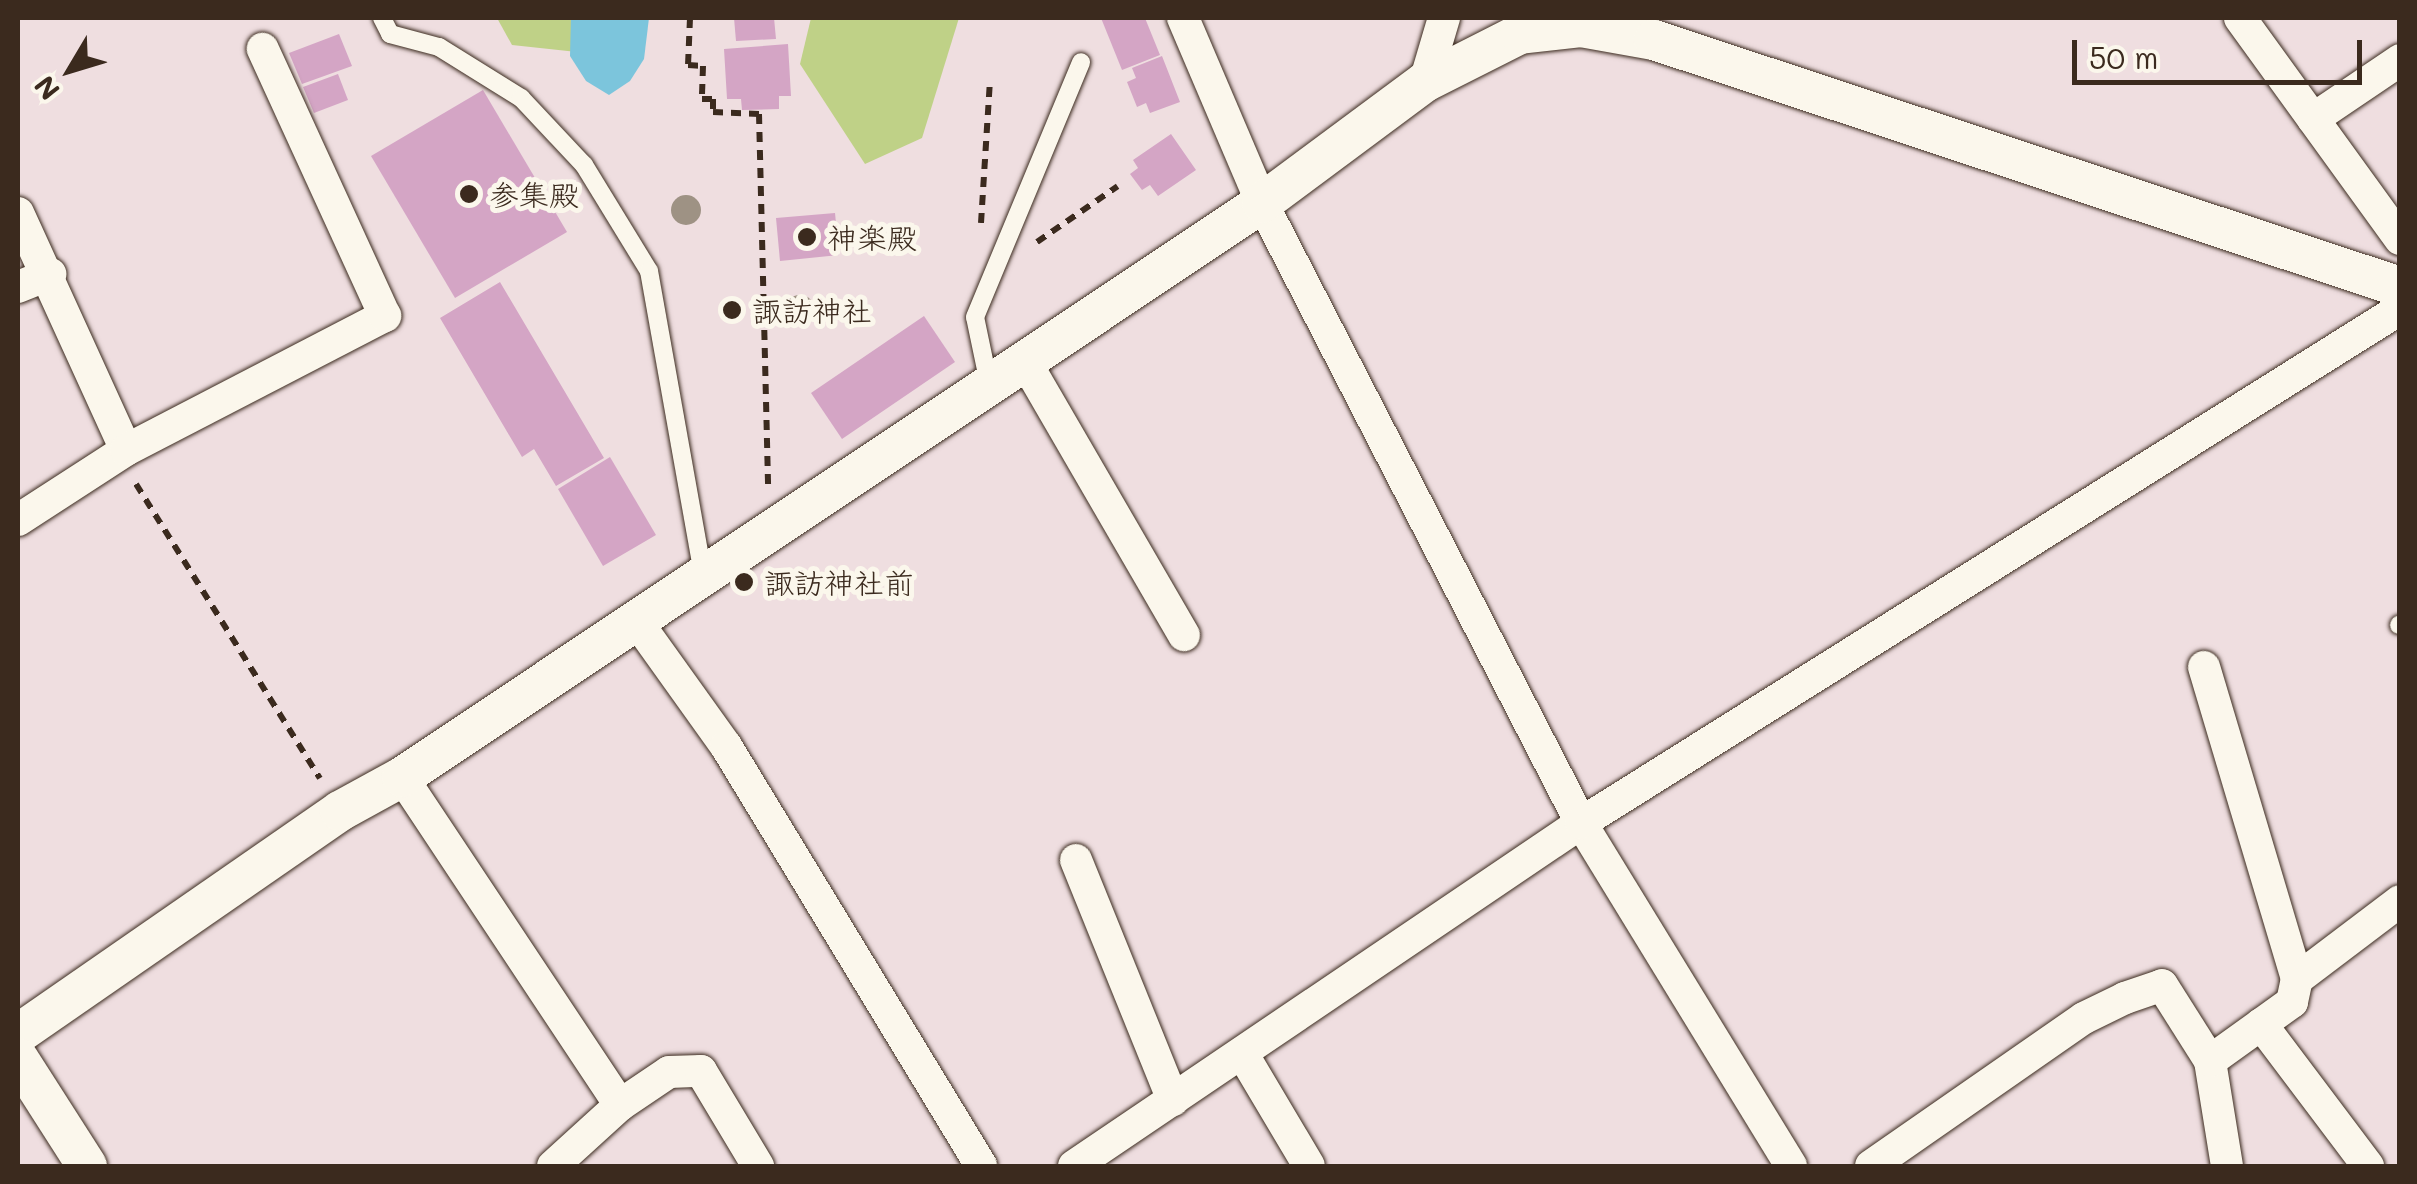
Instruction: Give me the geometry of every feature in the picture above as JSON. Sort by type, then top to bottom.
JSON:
[{"type":"street","points":[[1184,18],[1262,203],[1581,823],[1791,1166]]},
{"type":"street","points":[[1425,82],[1444,18]]},
{"type":"street","points":[[2240,18],[2400,238]]},
{"type":"street","points":[[18,1034],[340,811],[402,777],[1262,203],[1425,82],[1520,34],[1581,26],[1654,40],[2400,287]]},
{"type":"street","points":[[18,520],[126,450],[385,316],[263,50]]},
{"type":"street","points":[[2313,119],[2400,60]]},
{"type":"street","points":[[18,212],[50,274],[126,450]]},
{"type":"street","points":[[18,286],[50,274]]},
{"type":"street","points":[[1074,1166],[1581,823],[2400,309]]},
{"type":"street","points":[[1025,361],[1184,635]]},
{"type":"street","points":[[635,619],[726,746],[981,1166]]},
{"type":"street","points":[[2204,667],[2297,979],[2292,1002],[2210,1062]]},
{"type":"street","points":[[402,777],[620,1105]]},
{"type":"street","points":[[1076,860],[1173,1100]]},
{"type":"street","points":[[2297,979],[2400,901]]},
{"type":"street","points":[[1871,1166],[2084,1018],[2162,985],[2210,1062],[2227,1166]]},
{"type":"street","points":[[2261,1024],[2368,1166]]},
{"type":"street","points":[[1242,1053],[1309,1166]]},
{"type":"street","points":[[18,1058],[87,1166]]},
{"type":"street","points":[[553,1166],[620,1105],[669,1072],[702,1071],[758,1166]]},
{"type":"lane","points":[[382,18],[390,34],[439,47],[522,98],[584,165],[649,271],[703,574]]},
{"type":"lane","points":[[989,385],[975,316],[1081,62]]},
{"type":"path","points":[[690,18],[688,66],[703,66],[702,99],[714,100],[713,112],[759,114],[769,531]]},
{"type":"path","points":[[980,238],[990,80]]},
{"type":"path","points":[[994,271],[1118,186]]},
{"type":"path","points":[[126,450],[128,472],[340,811]]},
{"type":"green space","points":[[497,18],[642,18],[577,52],[512,45]]},
{"type":"green space","points":[[811,18],[959,18],[922,138],[865,164],[800,64]]},
{"type":"water","points":[[571,18],[649,18],[644,59],[630,81],[609,95],[586,81],[570,56]]},
{"type":"building","points":[[734,18],[774,18],[776,39],[736,41]]},
{"type":"building","points":[[1101,18],[1145,18],[1160,55],[1122,70]]},
{"type":"building","points":[[339,34],[352,66],[302,84],[289,53]]},
{"type":"building","points":[[788,44],[791,96],[779,96],[779,109],[742,110],[741,99],[727,99],[724,49]]},
{"type":"building","points":[[1162,56],[1180,102],[1150,113],[1146,103],[1137,107],[1127,82],[1136,78],[1132,68]]},
{"type":"building","points":[[338,74],[348,100],[314,113],[303,87]]},
{"type":"building","name":"参集殿","points":[[483,90],[567,232],[455,298],[371,156]]},
{"type":"building","points":[[1171,134],[1196,170],[1158,196],[1150,185],[1142,190],[1130,174],[1138,168],[1133,160]]},
{"type":"building","name":"神楽殿","points":[[835,213],[839,255],[780,261],[776,218]]},
{"type":"building","points":[[500,282],[604,458],[556,486],[534,449],[522,457],[440,318]]},
{"type":"building","points":[[924,316],[955,362],[842,439],[811,393]]},
{"type":"building","points":[[610,457],[656,535],[603,566],[558,489]]},
{"type":"place","name":"参集殿","points":[[469,194]]},
{"type":"place","name":"神楽殿","points":[[807,237]]},
{"type":"place","name":"諏訪神社","points":[[732,310]]},
{"type":"place","name":"諏訪神社前","points":[[744,582]]}]
